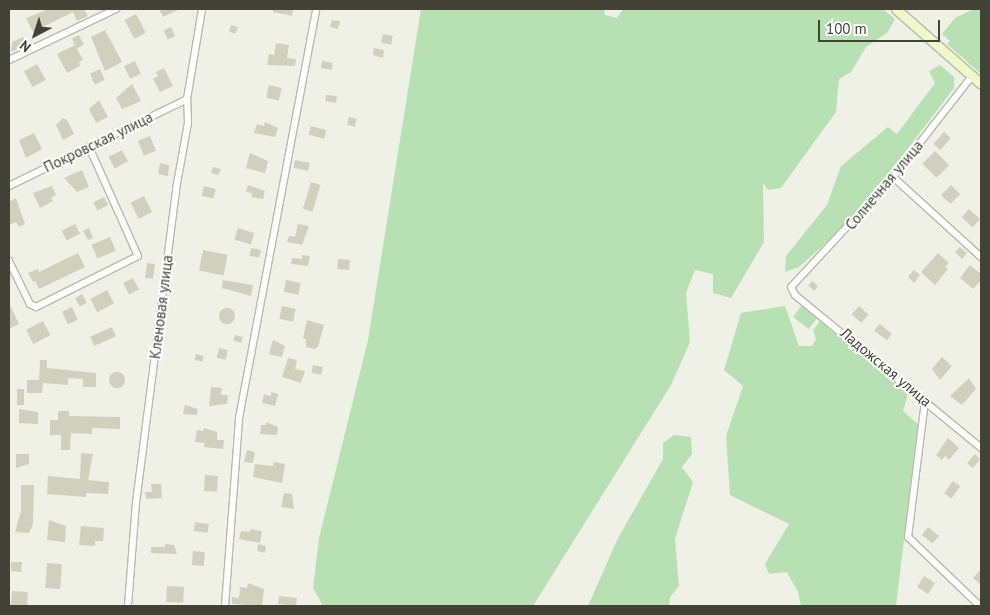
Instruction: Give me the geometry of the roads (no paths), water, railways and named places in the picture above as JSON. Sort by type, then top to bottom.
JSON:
[{"type":"main road","points":[[896,9],[981,84]]},
{"type":"street","points":[[9,60],[116,9]]},
{"type":"street","name":"Кленовая улица","points":[[128,606],[136,503],[174,198],[188,123],[187,99],[202,9]]},
{"type":"street","points":[[225,606],[239,418],[316,9]]},
{"type":"street","name":"Солнечная улица","points":[[790,287],[794,280],[831,246],[893,177],[972,76]]},
{"type":"street","name":"Покровская улица","points":[[9,186],[187,99]]},
{"type":"street","points":[[9,261],[30,304],[36,307],[138,256],[89,147]]},
{"type":"street","points":[[893,177],[981,257]]},
{"type":"street","name":"Ладожская улица","points":[[790,287],[795,294],[981,448]]},
{"type":"street","points":[[925,401],[908,537],[980,606]]}]
